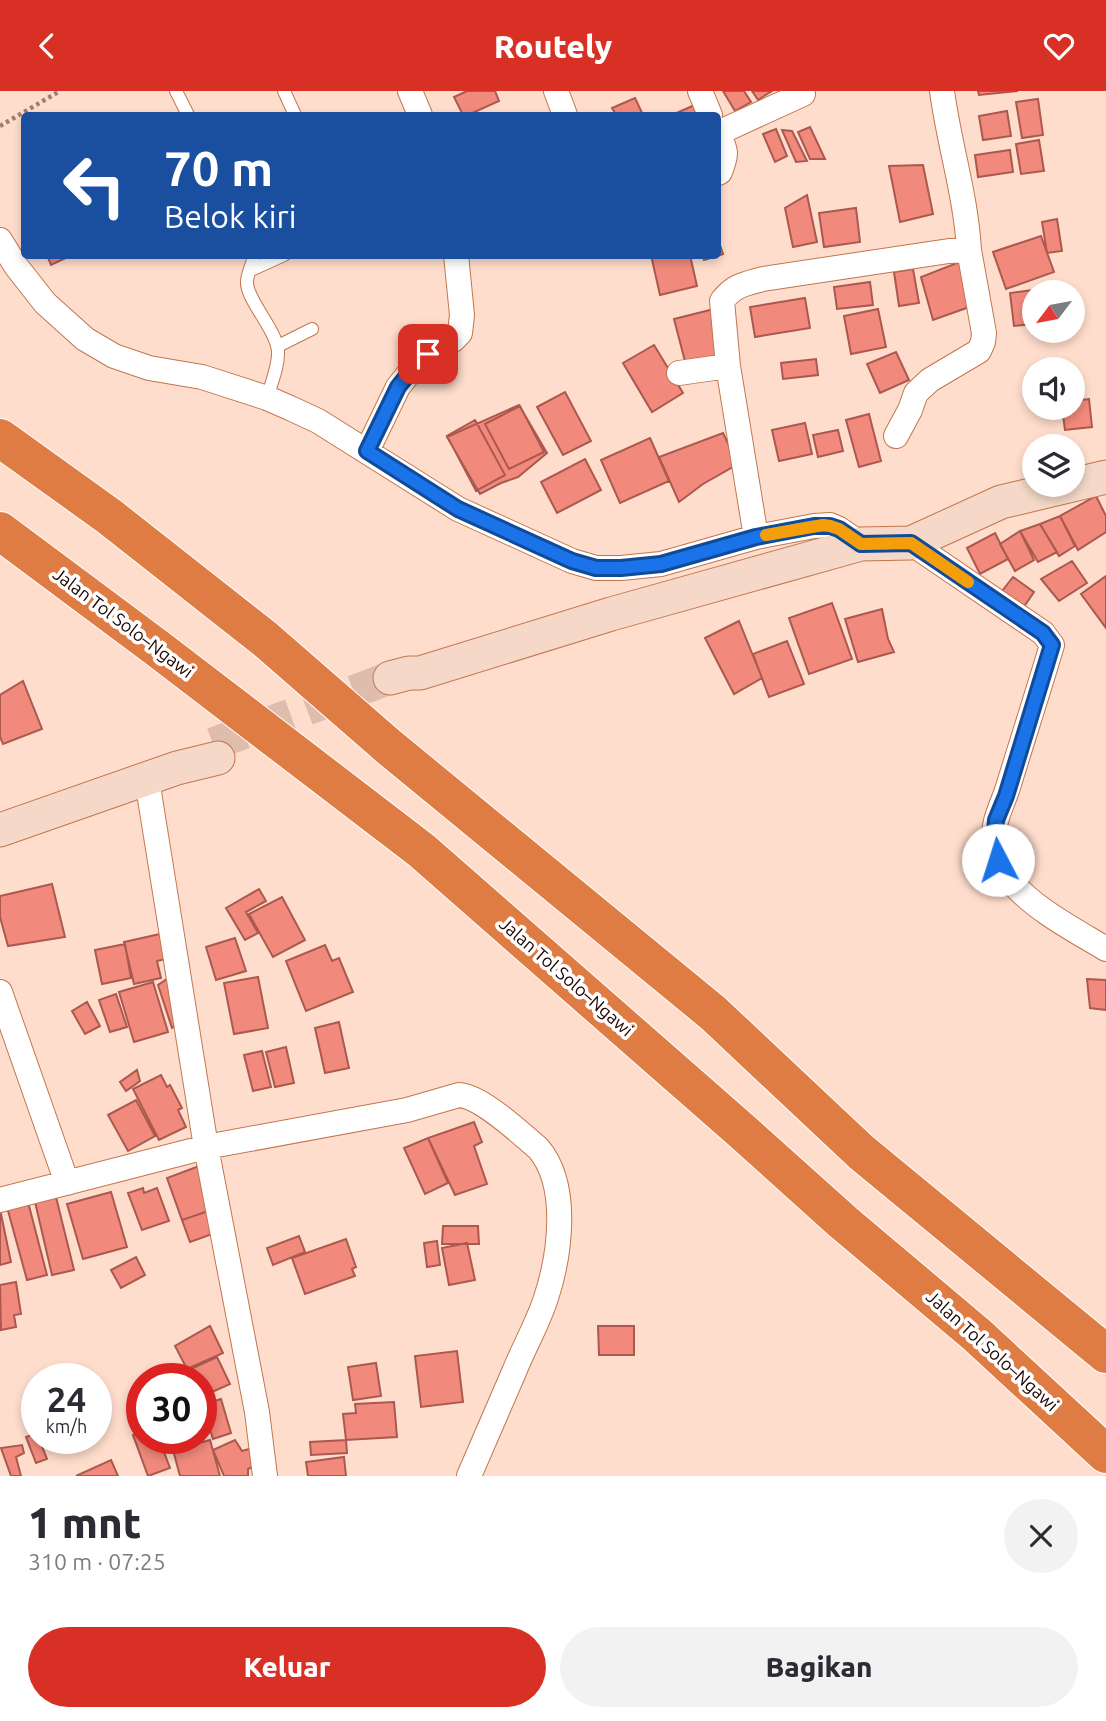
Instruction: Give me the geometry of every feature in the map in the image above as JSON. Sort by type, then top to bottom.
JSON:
[{"type":"highway","points":[[0,438],[110,517],[265,639],[389,747],[713,1013],[861,1152],[1106,1354]]},
{"type":"highway","name":"Jalan Tol Solo–Ngawi","points":[[0,531],[421,850],[976,1335],[1106,1454]]},
{"type":"highway","points":[[1041,1395],[1106,1465]]},
{"type":"street","points":[[410,91],[418,112]]},
{"type":"street","points":[[556,91],[564,112]]},
{"type":"street","points":[[700,91],[709,112]]},
{"type":"street","points":[[896,436],[916,393],[930,380],[979,351],[983,342],[984,333],[968,224],[942,91]]},
{"type":"street","points":[[721,132],[803,94]]},
{"type":"street","points":[[721,140],[726,156],[721,169]]},
{"type":"street","points":[[0,240],[45,303],[85,339],[114,356],[149,368],[202,377],[267,398],[318,421],[458,509],[572,561],[596,568],[661,564],[756,537],[823,525],[839,529],[861,544]]},
{"type":"street","points":[[756,537],[728,366],[722,301],[736,287],[776,277],[970,250]]},
{"type":"street","points":[[367,451],[398,387],[428,354],[460,333],[462,315],[456,259]]},
{"type":"street","points":[[679,373],[728,366]]},
{"type":"street","points":[[402,682],[611,614],[861,544],[911,543],[1001,502],[1106,477]]},
{"type":"street","points":[[911,543],[1043,633],[1052,645],[1006,796],[996,820],[994,841],[998,860],[1009,880],[1024,895],[1053,917],[1106,949]]},
{"type":"street","points":[[0,830],[162,774],[215,751]]},
{"type":"street","points":[[162,774],[206,1147],[257,1412],[265,1476]]},
{"type":"street","points":[[0,992],[67,1183]]},
{"type":"street","points":[[0,1200],[206,1147],[407,1110],[459,1095],[466,1095],[480,1102],[545,1156],[555,1179],[559,1217],[555,1267],[546,1300],[469,1476]]},
{"type":"lane","points":[[176,91],[186,112]]},
{"type":"lane","points":[[284,91],[294,112]]},
{"type":"lane","points":[[253,259],[247,280],[248,289],[278,346],[267,398]]},
{"type":"lane","points":[[251,270],[275,259]]},
{"type":"lane","points":[[278,346],[312,329]]},
{"type":"path","points":[[24,112],[60,91]]},
{"type":"path","points":[[0,126],[21,114]]},
{"type":"building","points":[[467,91],[495,91],[499,101],[475,112],[462,112],[454,97]]},
{"type":"building","points":[[723,91],[744,91],[751,102],[735,111]]},
{"type":"building","points":[[752,91],[772,91],[758,100]]},
{"type":"building","points":[[978,91],[1018,91],[979,95]]},
{"type":"building","points":[[635,98],[642,112],[614,112],[612,108]]},
{"type":"building","points":[[1038,99],[1043,135],[1022,138],[1016,102]]},
{"type":"building","points":[[699,103],[704,112],[679,112]]},
{"type":"building","points":[[1007,111],[1011,136],[983,140],[979,116]]},
{"type":"building","points":[[810,127],[825,159],[810,159],[798,132]]},
{"type":"building","points":[[776,129],[787,156],[775,162],[763,134]]},
{"type":"building","points":[[782,130],[792,131],[807,161],[796,162]]},
{"type":"building","points":[[1039,140],[1044,171],[1021,174],[1016,144]]},
{"type":"building","points":[[1010,150],[1013,172],[978,177],[975,155]]},
{"type":"building","points":[[923,165],[933,214],[900,222],[889,166]]},
{"type":"building","points":[[807,195],[817,242],[793,247],[785,208]]},
{"type":"building","points":[[856,208],[860,242],[824,247],[819,213]]},
{"type":"building","points":[[1057,219],[1062,251],[1047,253],[1042,222]]},
{"type":"building","points":[[1041,236],[1054,272],[1031,280],[1022,280],[1022,283],[1006,289],[993,252]]},
{"type":"building","points":[[49,259],[64,259],[51,265]]},
{"type":"building","points":[[652,259],[691,259],[697,286],[660,295]]},
{"type":"building","points":[[962,261],[972,306],[933,320],[921,277]]},
{"type":"building","points":[[913,269],[919,303],[899,306],[894,272]]},
{"type":"building","points":[[870,282],[873,305],[837,309],[834,287]]},
{"type":"building","points":[[1022,291],[1022,325],[1014,326],[1010,293]]},
{"type":"building","points":[[805,298],[810,328],[755,337],[750,307]]},
{"type":"building","points":[[714,309],[727,359],[687,369],[674,319]]},
{"type":"building","points":[[878,309],[886,347],[851,354],[844,316]]},
{"type":"building","points":[[654,345],[683,393],[652,412],[623,363]]},
{"type":"building","points":[[896,352],[909,380],[880,393],[867,364]]},
{"type":"building","points":[[816,359],[818,375],[783,379],[781,363]]},
{"type":"building","points":[[565,392],[591,441],[563,455],[537,407]]},
{"type":"building","points":[[1089,399],[1092,427],[1065,430],[1064,420],[1085,420],[1085,400]]},
{"type":"building","points":[[519,405],[547,453],[518,477],[480,494],[447,437]]},
{"type":"building","points":[[520,406],[544,452],[509,469],[485,424]]},
{"type":"building","points":[[869,414],[881,461],[859,467],[846,420]]},
{"type":"building","points":[[475,420],[505,475],[476,491],[447,436]]},
{"type":"building","points":[[805,423],[812,454],[779,461],[772,430]]},
{"type":"building","points":[[838,430],[843,451],[818,457],[813,435]]},
{"type":"building","points":[[723,433],[738,464],[703,484],[679,502],[659,457]]},
{"type":"building","points":[[650,438],[669,481],[620,503],[601,460]]},
{"type":"building","points":[[585,459],[601,490],[557,513],[541,482]]},
{"type":"building","points":[[1096,496],[1106,516],[1106,532],[1078,550],[1060,516]]},
{"type":"building","points":[[1060,516],[1075,546],[1059,556],[1040,524]]},
{"type":"building","points":[[1040,524],[1057,552],[1038,562],[1020,531]]},
{"type":"building","points":[[1020,531],[1034,560],[1015,571],[1000,544]]},
{"type":"building","points":[[995,533],[1008,559],[980,574],[967,548]]},
{"type":"building","points":[[1072,561],[1087,583],[1059,601],[1041,579]]},
{"type":"building","points":[[1106,576],[1106,628],[1081,594]]},
{"type":"building","points":[[1013,577],[1034,592],[1021,611],[999,595]]},
{"type":"building","points":[[832,603],[852,659],[809,674],[789,618]]},
{"type":"building","points":[[882,609],[888,639],[894,652],[858,662],[845,619]]},
{"type":"building","points":[[739,621],[762,678],[734,694],[705,638]]},
{"type":"building","points":[[787,641],[804,684],[769,697],[753,654]]},
{"type":"building","points":[[23,681],[42,729],[3,744],[0,737],[0,695]]},
{"type":"building","points":[[52,884],[65,937],[8,946],[0,917],[0,896]]},
{"type":"building","points":[[259,889],[266,901],[246,912],[258,933],[245,940],[226,908]]},
{"type":"building","points":[[282,897],[305,940],[273,957],[249,914]]},
{"type":"building","points":[[160,934],[166,959],[157,961],[161,978],[134,984],[124,942]]},
{"type":"building","points":[[235,938],[246,971],[216,980],[206,947]]},
{"type":"building","points":[[125,944],[131,978],[102,984],[95,950]]},
{"type":"building","points":[[325,945],[332,961],[339,958],[353,992],[306,1011],[286,961]]},
{"type":"building","points":[[173,975],[194,1012],[172,1028],[158,985]]},
{"type":"building","points":[[258,977],[268,1028],[234,1034],[224,983]]},
{"type":"building","points":[[1087,979],[1106,980],[1106,1010],[1090,1008]]},
{"type":"building","points":[[153,982],[168,1032],[134,1042],[119,992]]},
{"type":"building","points":[[116,994],[127,1027],[110,1032],[99,1000]]},
{"type":"building","points":[[87,1002],[100,1026],[85,1034],[72,1011]]},
{"type":"building","points":[[339,1022],[349,1068],[325,1073],[315,1028]]},
{"type":"building","points":[[286,1047],[294,1083],[275,1087],[266,1052]]},
{"type":"building","points":[[262,1051],[271,1087],[253,1091],[244,1055]]},
{"type":"building","points":[[137,1070],[140,1081],[126,1091],[120,1082]]},
{"type":"building","points":[[161,1075],[167,1087],[170,1085],[182,1108],[178,1110],[186,1127],[159,1140],[133,1089]]},
{"type":"building","points":[[136,1100],[155,1136],[128,1151],[108,1115]]},
{"type":"building","points":[[474,1122],[482,1142],[474,1146],[487,1184],[455,1195],[428,1138]]},
{"type":"building","points":[[428,1138],[448,1183],[425,1194],[404,1148]]},
{"type":"building","points":[[199,1166],[215,1209],[182,1220],[167,1178]]},
{"type":"building","points":[[143,1188],[144,1193],[157,1188],[169,1221],[142,1230],[128,1193]]},
{"type":"building","points":[[111,1192],[127,1247],[83,1259],[67,1204]]},
{"type":"building","points":[[56,1197],[74,1270],[52,1275],[35,1202]]},
{"type":"building","points":[[28,1202],[47,1275],[27,1280],[7,1207]]},
{"type":"building","points":[[211,1210],[218,1232],[190,1242],[182,1220]]},
{"type":"building","points":[[0,1215],[11,1262],[0,1265]]},
{"type":"building","points":[[443,1226],[478,1226],[479,1244],[442,1244]]},
{"type":"building","points":[[299,1236],[305,1252],[273,1265],[267,1248]]},
{"type":"building","points":[[346,1239],[356,1267],[352,1269],[355,1276],[305,1294],[292,1258]]},
{"type":"building","points":[[437,1241],[440,1265],[427,1267],[424,1243]]},
{"type":"building","points":[[467,1243],[475,1280],[449,1285],[442,1248]]},
{"type":"building","points":[[136,1257],[145,1275],[121,1288],[111,1270]]},
{"type":"building","points":[[16,1282],[21,1314],[14,1315],[16,1327],[1,1330],[0,1285]]},
{"type":"building","points":[[210,1326],[223,1353],[200,1363],[184,1363],[175,1346]]},
{"type":"building","points":[[598,1326],[634,1326],[634,1355],[599,1355]]},
{"type":"building","points":[[457,1351],[463,1402],[421,1407],[415,1356]]},
{"type":"building","points":[[217,1357],[230,1384],[217,1390],[217,1363],[204,1363]]},
{"type":"building","points":[[376,1363],[381,1396],[353,1400],[348,1367]]},
{"type":"building","points":[[221,1399],[231,1433],[217,1438],[217,1400]]},
{"type":"building","points":[[394,1402],[397,1437],[346,1440],[343,1414],[356,1413],[355,1404]]},
{"type":"building","points":[[235,1440],[242,1451],[256,1447],[259,1464],[248,1469],[248,1476],[224,1476],[215,1454],[217,1454],[217,1448]]},
{"type":"building","points":[[346,1440],[347,1453],[311,1455],[310,1442]]},
{"type":"building","points":[[21,1445],[22,1454],[16,1457],[21,1476],[11,1476],[1,1448]]},
{"type":"building","points":[[33,1454],[45,1454],[47,1459],[36,1463]]},
{"type":"building","points":[[140,1454],[165,1454],[170,1468],[148,1476]]},
{"type":"building","points":[[174,1454],[214,1454],[220,1476],[180,1476]]},
{"type":"building","points":[[344,1457],[346,1476],[308,1476],[306,1462]]},
{"type":"building","points":[[111,1460],[118,1476],[76,1476]]},
{"type":"tunnel","points":[[213,744],[390,678]]},
{"type":"slow traffic","points":[[766,535],[823,525],[839,529],[861,544],[911,543],[968,582]]},
{"type":"route","points":[[428,354],[398,387],[367,451],[458,509],[495,527],[572,561],[596,568],[621,568],[661,564],[756,537],[814,526],[830,526],[861,544],[911,543],[1043,633],[1052,645],[1006,796],[996,820],[994,841],[998,860]]}]
